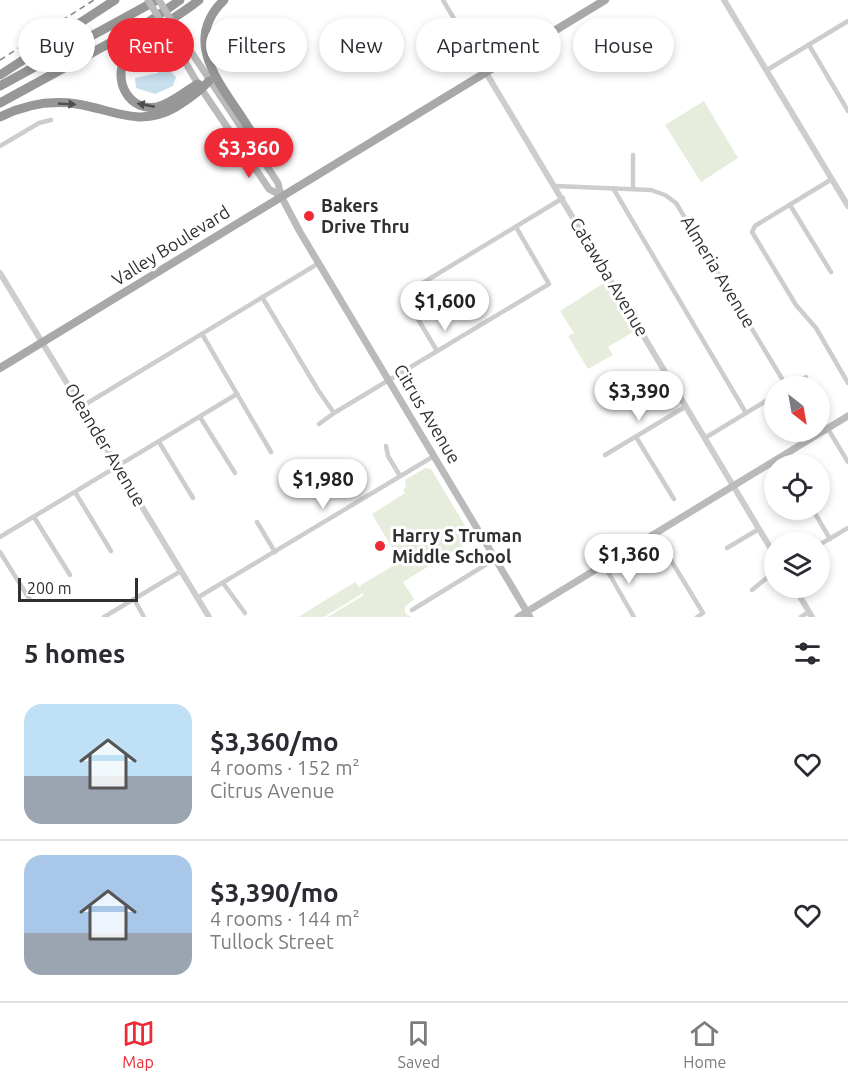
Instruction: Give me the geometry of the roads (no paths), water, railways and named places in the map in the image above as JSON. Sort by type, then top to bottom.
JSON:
[{"type":"highway","points":[[0,75],[115,0]]},
{"type":"highway","points":[[0,86],[158,0]]},
{"type":"highway","points":[[0,103],[140,26],[180,0]]},
{"type":"highway","points":[[199,0],[132,49],[123,62],[120,77],[122,88],[128,97],[137,104],[147,107],[163,105],[200,87]]},
{"type":"highway","points":[[224,0],[213,12],[207,25],[204,38],[205,51],[210,65],[260,148],[264,161]]},
{"type":"highway","points":[[0,117],[32,106],[64,103],[145,118],[164,113],[209,81]]},
{"type":"main road","name":"Citrus Avenue","points":[[148,0],[200,87],[269,189],[280,196]]},
{"type":"main road","name":"Citrus Avenue","points":[[158,0],[278,183],[280,196],[528,614]]},
{"type":"main road","name":"Valley Boulevard","points":[[561,26],[605,0]]},
{"type":"main road","name":"Valley Boulevard","points":[[0,368],[483,72]]},
{"type":"main road","points":[[830,428],[848,416]]},
{"type":"main road","points":[[518,617],[528,614],[654,534],[807,442]]},
{"type":"street","name":"Catawba Avenue","points":[[443,0],[454,18]]},
{"type":"street","points":[[724,0],[848,206]]},
{"type":"street","points":[[767,70],[848,21]]},
{"type":"street","points":[[809,45],[848,111]]},
{"type":"street","name":"Catawba Avenue","points":[[486,72],[764,537]]},
{"type":"street","points":[[0,146],[39,123],[51,120]]},
{"type":"street","points":[[633,155],[633,188]]},
{"type":"street","points":[[832,179],[755,226],[752,235],[796,305],[816,328],[848,382]]},
{"type":"street","name":"Almeria Avenue","points":[[555,186],[633,188],[660,192],[671,199],[681,210],[780,376]]},
{"type":"street","points":[[613,188],[746,413]]},
{"type":"street","points":[[436,351],[406,299],[406,293],[562,198]]},
{"type":"street","points":[[790,205],[831,272]]},
{"type":"street","points":[[319,424],[549,284],[516,226]]},
{"type":"street","points":[[81,407],[319,263]]},
{"type":"street","name":"Oleander Avenue","points":[[0,273],[209,617]]},
{"type":"street","points":[[262,297],[334,413]]},
{"type":"street","points":[[202,334],[272,452]]},
{"type":"street","points":[[0,537],[237,394]]},
{"type":"street","points":[[705,438],[764,402]]},
{"type":"street","points":[[605,455],[686,407]]},
{"type":"street","points":[[200,417],[234,473]]},
{"type":"street","points":[[830,432],[848,462]]},
{"type":"street","points":[[636,437],[674,499]]},
{"type":"street","points":[[159,442],[193,498]]},
{"type":"street","points":[[386,446],[388,456],[400,477]]},
{"type":"street","points":[[198,598],[434,456]]},
{"type":"street","points":[[75,492],[111,551]]},
{"type":"street","points":[[34,517],[70,575]]},
{"type":"street","points":[[256,522],[275,552]]},
{"type":"street","points":[[830,539],[848,528]]},
{"type":"street","points":[[727,548],[759,529]]},
{"type":"street","points":[[654,534],[703,613],[697,617]]},
{"type":"street","points":[[0,552],[30,600]]},
{"type":"street","points":[[412,610],[495,559]]},
{"type":"street","points":[[604,565],[634,617]]},
{"type":"street","points":[[104,617],[181,571]]},
{"type":"street","points":[[752,590],[764,581]]},
{"type":"street","points":[[223,583],[245,613]]},
{"type":"street","points":[[801,598],[810,614],[801,617]]},
{"type":"street","points":[[134,599],[144,617]]},
{"type":"water","points":[[171,72],[176,77],[173,86],[155,94],[136,88],[135,78]]},
{"type":"railway","points":[[0,60],[94,0]]},
{"type":"place","name":"Bakers Drive Thru","points":[[309,216]]},
{"type":"place","name":"Harry S Truman Middle School","points":[[380,546]]}]
